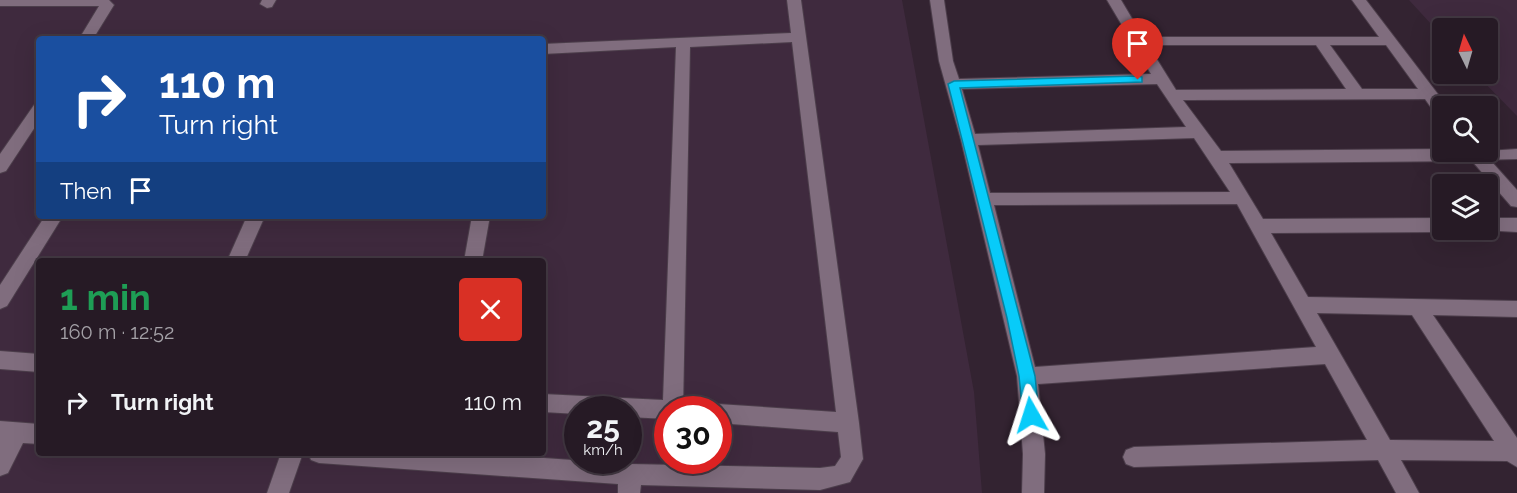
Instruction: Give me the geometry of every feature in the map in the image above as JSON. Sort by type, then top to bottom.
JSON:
[{"type":"street","points":[[349,456],[629,484],[820,479],[842,475],[852,459],[794,0]]},
{"type":"street","points":[[937,0],[946,61],[969,140],[1027,376],[1034,454],[1033,493]]},
{"type":"street","points":[[1114,0],[1166,87],[1217,158],[1242,198],[1408,493]]},
{"type":"street","points":[[1359,0],[1432,99]]},
{"type":"street","points":[[0,2],[103,2],[107,5],[104,12],[88,36]]},
{"type":"street","points":[[546,49],[798,37]]},
{"type":"street","points":[[1319,40],[1357,93]]},
{"type":"street","points":[[1138,41],[1391,41]]},
{"type":"street","points":[[673,396],[683,44]]},
{"type":"street","points":[[954,84],[1428,94]]},
{"type":"street","points":[[0,167],[36,113]]},
{"type":"street","points":[[969,140],[1199,132]]},
{"type":"street","points":[[1217,158],[1432,154]]},
{"type":"street","points":[[1484,162],[1517,201]]},
{"type":"street","points":[[982,199],[1242,198]]},
{"type":"street","points":[[0,301],[52,219]]},
{"type":"street","points":[[237,258],[255,219]]},
{"type":"street","points":[[473,258],[481,219]]},
{"type":"street","points":[[1258,226],[1432,225]]},
{"type":"street","points":[[1498,225],[1517,225]]},
{"type":"street","points":[[1304,306],[1517,309]]},
{"type":"street","points":[[1417,307],[1515,454]]},
{"type":"street","points":[[1027,376],[1331,355]]},
{"type":"street","points":[[0,360],[36,363]]},
{"type":"street","points":[[546,403],[654,409]]},
{"type":"street","points":[[732,414],[848,423]]},
{"type":"street","points":[[0,466],[19,432]]},
{"type":"street","points":[[1134,457],[1384,450],[1515,454]]},
{"type":"street","points":[[278,493],[291,456]]},
{"type":"lane","points":[[1498,154],[1517,154]]},
{"type":"shaded area","points":[[0,0],[902,0],[974,392],[982,493],[0,493]]},
{"type":"shaded area","points":[[1409,0],[1517,0],[1517,116],[1486,84],[1498,84],[1498,18],[1432,18],[1432,25]]},
{"type":"route","points":[[1031,415],[1027,376],[1014,318],[954,84],[1138,80]]}]
